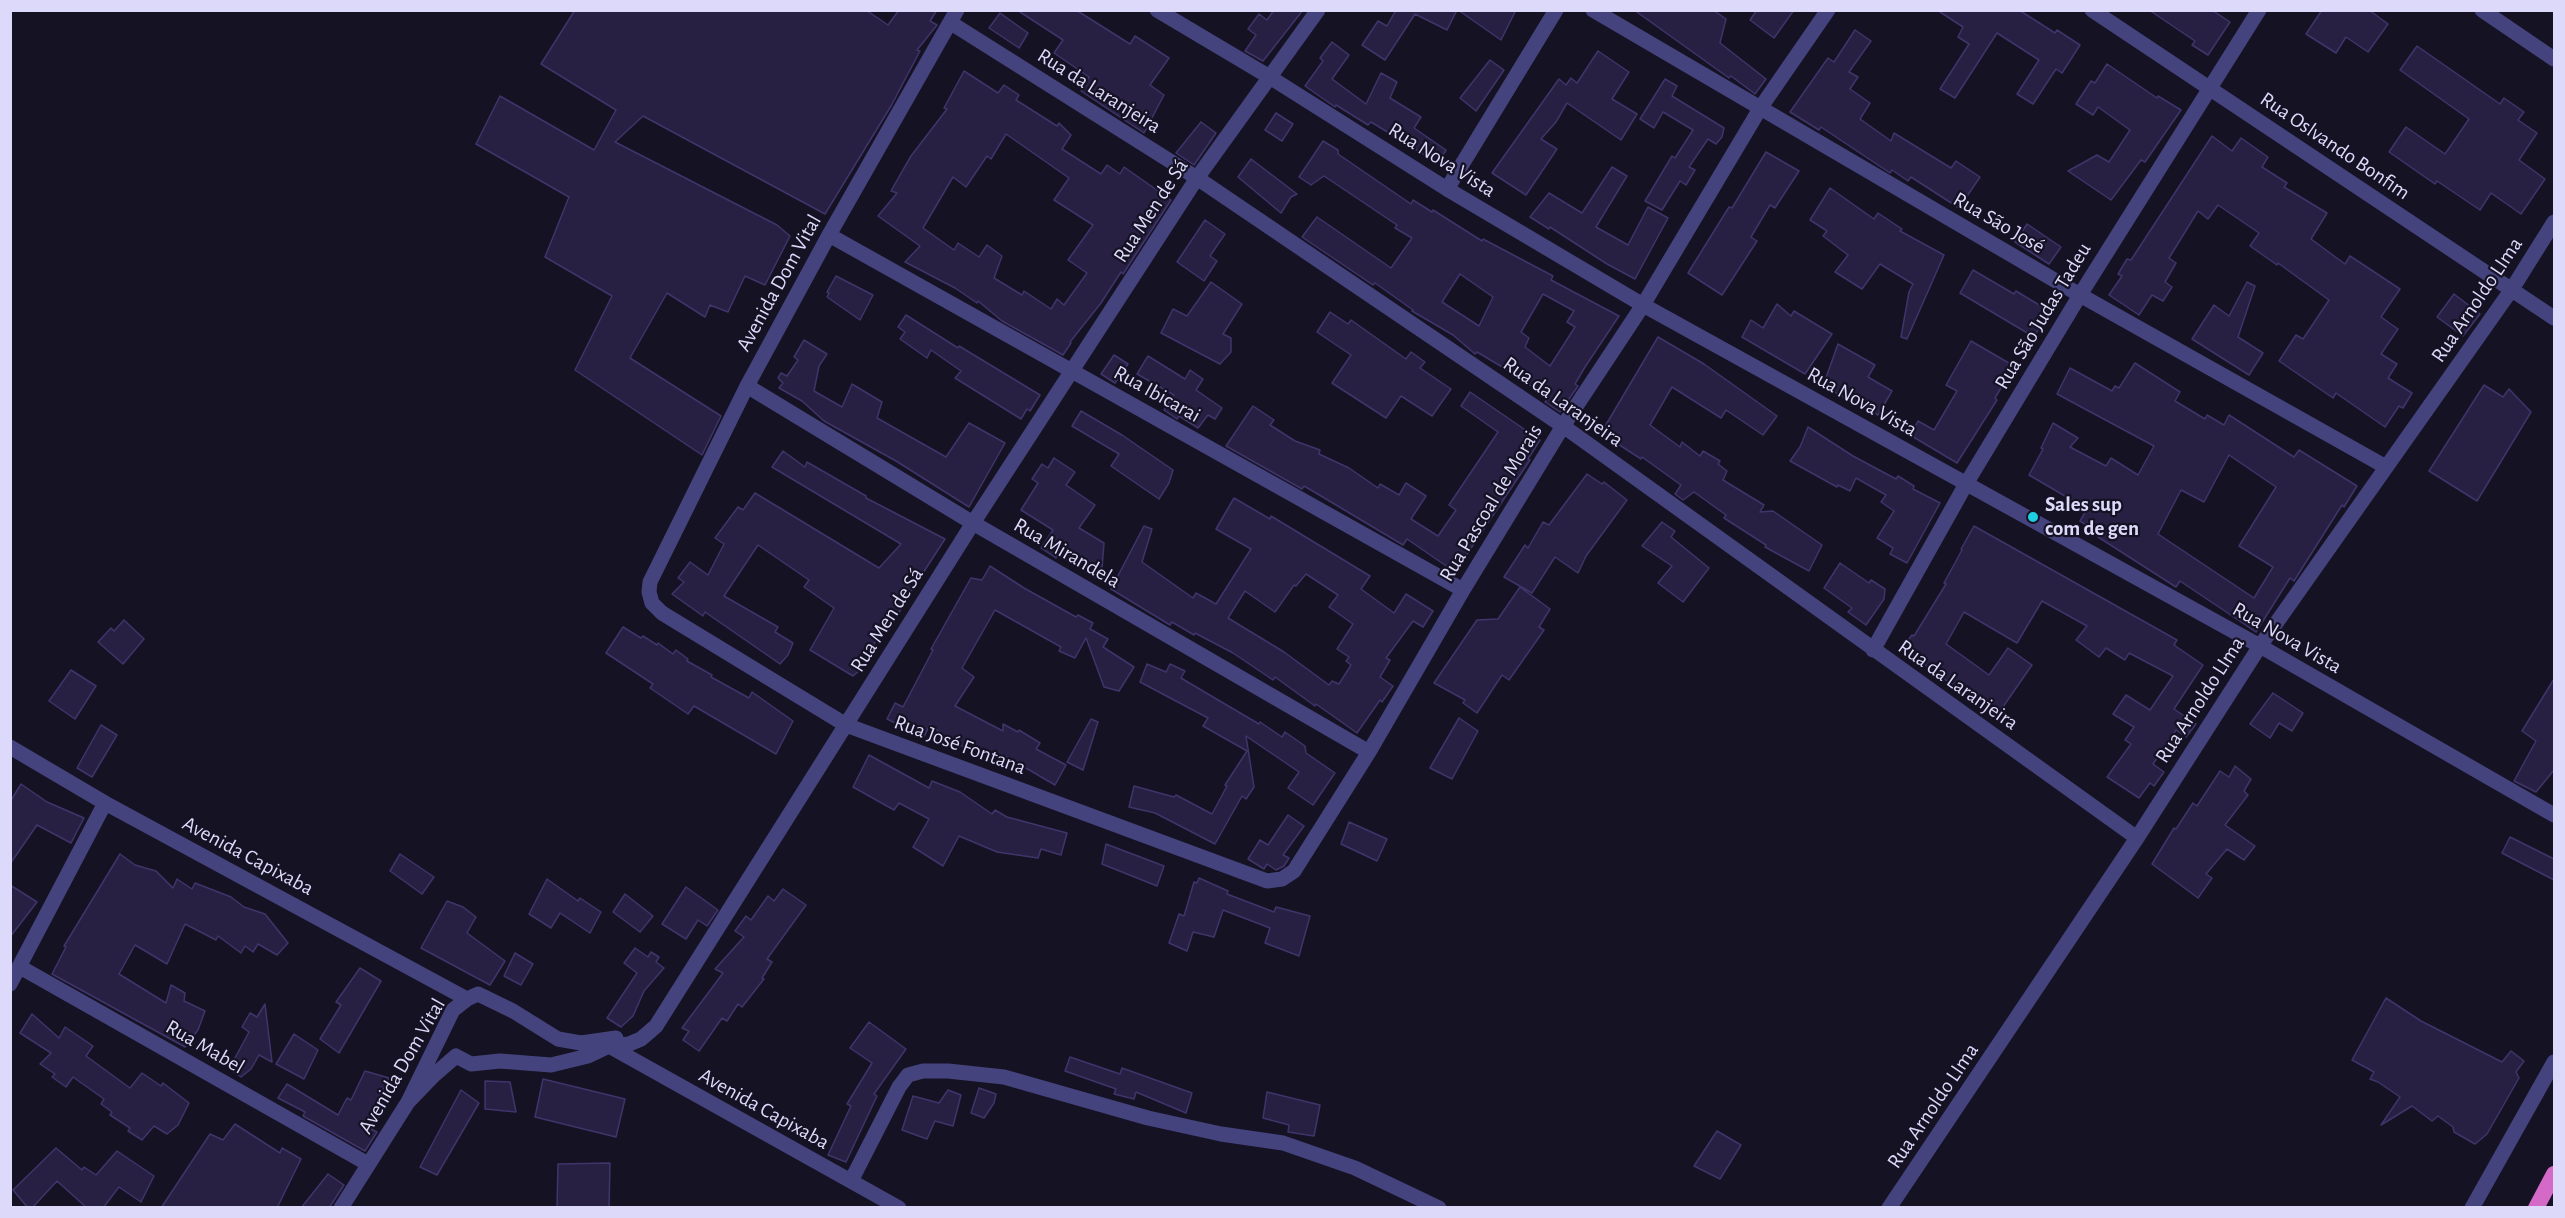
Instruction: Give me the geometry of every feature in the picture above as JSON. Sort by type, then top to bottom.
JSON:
[{"type":"highway","points":[[2535,1208],[2554,1174]]},
{"type":"street","name":"Rua Nova Vista","points":[[1157,10],[1268,76],[1447,189],[1643,305],[2260,646],[2554,815]]},
{"type":"street","name":"Rua Men de Sá","points":[[408,1102],[456,1056],[471,1064],[500,1061],[551,1065],[641,1039],[656,1026],[973,523],[1197,178],[1268,76],[1318,10]]},
{"type":"street","points":[[1447,189],[1556,10]]},
{"type":"street","name":"Rua São José","points":[[1593,10],[2080,295],[2386,467]]},
{"type":"street","name":"Rua Pascoal de Morais","points":[[1294,871],[1369,752],[1463,590],[1563,426],[1643,305],[1761,107],[1828,10]]},
{"type":"street","name":"Rua Oslvando Bonfim","points":[[2092,10],[2554,318]]},
{"type":"street","name":"Rua São Judas Tadeu","points":[[1873,650],[1966,484],[2080,295],[2259,10]]},
{"type":"street","points":[[2482,10],[2554,59]]},
{"type":"street","name":"Rua da Laranjeira","points":[[954,17],[1197,178],[1563,426],[2137,838]]},
{"type":"street","name":"Avenida Dom Vital","points":[[650,582],[747,386],[829,235],[954,17]]},
{"type":"street","name":"Rua Arnoldo LIma","points":[[1889,1208],[2137,838],[2260,646],[2512,289],[2554,222]]},
{"type":"street","name":"Rua Ibicarai","points":[[829,235],[1463,590]]},
{"type":"street","name":"Rua Mirandela","points":[[747,386],[973,523],[1369,752]]},
{"type":"street","name":"Rua José Fontana","points":[[650,582],[649,592],[652,603],[662,613],[846,725],[1267,881],[1282,879],[1294,871]]},
{"type":"street","name":"Avenida Capixaba","points":[[10,747],[105,803],[467,999]]},
{"type":"street","points":[[10,984],[105,803]]},
{"type":"street","name":"Rua Mabel","points":[[20,967],[368,1164]]},
{"type":"street","name":"Avenida Dom Vital","points":[[341,1208],[408,1102],[453,1010],[467,999],[478,994],[513,1011],[558,1040],[581,1043],[628,1036],[656,1026]]},
{"type":"street","name":"Avenida Capixaba","points":[[609,1047],[899,1208]]},
{"type":"street","points":[[2472,1208],[2554,1062]]},
{"type":"street","points":[[851,1181],[899,1087],[908,1075],[923,1071],[948,1071],[1004,1077],[1148,1118],[1221,1134],[1283,1143],[1355,1168],[1439,1208]]},
{"type":"building","points":[[575,10],[866,10],[888,25],[899,10],[937,10],[930,21],[937,25],[917,50],[920,51],[891,106],[825,214],[643,116],[615,142],[777,225],[790,236],[765,285],[745,276],[728,312],[710,305],[705,317],[667,293],[630,358],[721,416],[702,455],[575,370],[612,296],[545,257],[569,197],[476,144],[500,96],[594,150],[616,110],[541,64]]},
{"type":"building","points":[[1017,10],[1076,10],[1130,44],[1135,36],[1169,58],[1150,85],[1164,95],[1144,133],[1081,91],[1089,77],[1054,53],[1063,40]]},
{"type":"building","points":[[1274,10],[1303,10],[1263,61],[1245,51],[1256,35],[1248,29],[1259,14],[1267,20]]},
{"type":"building","points":[[1396,10],[1457,10],[1447,30],[1415,14],[1385,60],[1362,45],[1378,21],[1387,26]]},
{"type":"building","points":[[1458,10],[1516,10],[1501,40]]},
{"type":"building","points":[[1634,10],[1713,10],[1726,19],[1720,43],[1766,79],[1755,94]]},
{"type":"building","points":[[1757,10],[1794,10],[1774,38],[1750,20]]},
{"type":"building","points":[[1937,10],[2019,10],[2055,33],[2057,30],[2080,45],[2062,73],[2056,69],[2033,104],[2017,94],[2039,60],[1997,33],[1955,98],[1940,89],[1969,44],[1958,37],[1963,27]]},
{"type":"building","points":[[2149,10],[2212,10],[2230,22],[2208,55],[2192,45],[2195,41]]},
{"type":"building","points":[[2322,10],[2369,10],[2388,24],[2368,52],[2346,37],[2336,53],[2306,34]]},
{"type":"building","points":[[1000,13],[1028,33],[1019,48],[989,28]]},
{"type":"building","points":[[1855,30],[1871,41],[1849,72],[1858,77],[1850,89],[1870,103],[1860,119],[1891,141],[1894,133],[1951,168],[1956,161],[1980,177],[1959,208],[1911,177],[1908,181],[1892,170],[1890,173],[1821,127],[1819,130],[1790,112],[1828,58],[1834,62]]},
{"type":"building","points":[[1332,42],[1349,55],[1332,79],[1366,104],[1381,73],[1397,82],[1390,98],[1421,117],[1414,128],[1446,150],[1438,163],[1371,122],[1368,125],[1336,105],[1335,107],[1305,86],[1323,61],[1320,58]]},
{"type":"building","points":[[2417,46],[2500,104],[2504,98],[2524,112],[2518,120],[2537,133],[2519,160],[2545,179],[2521,214],[2491,193],[2480,210],[2437,181],[2435,184],[2389,152],[2406,127],[2445,154],[2469,119],[2400,70]]},
{"type":"building","points":[[1598,51],[1629,72],[1612,99],[1637,114],[1621,140],[1567,103],[1556,122],[1541,139],[1557,149],[1526,195],[1492,173],[1559,79],[1566,85],[1571,78],[1577,83]]},
{"type":"building","points":[[1490,60],[1504,70],[1476,111],[1460,98]]},
{"type":"building","points":[[2107,64],[2157,98],[2158,96],[2181,110],[2145,162],[2141,160],[2111,200],[2068,171],[2097,155],[2109,162],[2130,130],[2098,107],[2093,115],[2076,104],[2091,81],[2095,83]]},
{"type":"building","points":[[964,71],[998,93],[1004,85],[1019,95],[1016,100],[1057,126],[1059,123],[1071,135],[1062,149],[1101,174],[1107,165],[1120,174],[1124,167],[1171,200],[1123,274],[1121,272],[1063,355],[1002,321],[978,301],[977,303],[955,288],[905,262],[920,246],[878,216],[897,193],[891,191],[911,156],[947,109],[944,108]],"holes":[[[1006,134],[1069,178],[1054,200],[1093,225],[1068,260],[1087,273],[1064,305],[1057,299],[1051,309],[1024,291],[1022,295],[994,278],[1002,256],[987,245],[979,257],[958,243],[954,250],[923,228],[953,177],[966,187],[987,156],[991,159]]]},
{"type":"building","points":[[1665,79],[1677,86],[1672,96],[1724,128],[1722,137],[1716,144],[1708,139],[1689,167],[1695,170],[1686,185],[1680,181],[1662,210],[1645,201],[1672,156],[1675,158],[1693,130],[1663,112],[1654,128],[1640,119]]},
{"type":"building","points":[[1276,113],[1293,124],[1282,141],[1265,130]]},
{"type":"building","points":[[1201,122],[1216,133],[1194,165],[1176,153]]},
{"type":"building","points":[[2212,136],[2232,151],[2241,138],[2268,157],[2262,167],[2287,183],[2284,187],[2327,213],[2311,239],[2345,264],[2350,256],[2400,289],[2381,317],[2398,329],[2381,354],[2397,364],[2388,378],[2412,393],[2403,408],[2399,406],[2385,427],[2336,393],[2333,398],[2279,361],[2296,335],[2303,339],[2329,300],[2250,246],[2259,233],[2218,205],[2208,219],[2198,211],[2169,258],[2176,263],[2165,282],[2172,287],[2163,301],[2152,295],[2139,315],[2109,295],[2122,276],[2118,274],[2127,259],[2131,260]]},
{"type":"building","points":[[1323,141],[1338,150],[1338,154],[1411,204],[1413,200],[1432,212],[1433,210],[1482,241],[1483,239],[1553,276],[1551,280],[1619,316],[1585,367],[1575,384],[1578,386],[1560,412],[1545,402],[1548,398],[1514,374],[1477,352],[1475,354],[1453,335],[1412,311],[1375,283],[1373,285],[1302,237],[1317,217],[1391,268],[1412,238],[1395,228],[1397,225],[1324,176],[1311,185],[1299,177]],"holes":[[[1460,274],[1493,297],[1479,326],[1442,302]],[[1543,294],[1574,311],[1567,322],[1575,327],[1550,366],[1525,347],[1529,338],[1521,332]]]},
{"type":"building","points":[[1766,152],[1799,171],[1775,208],[1770,205],[1751,237],[1757,241],[1722,295],[1688,273]]},
{"type":"building","points":[[1251,159],[1297,194],[1291,197],[1281,213],[1238,177]]},
{"type":"building","points":[[1612,167],[1627,176],[1596,227],[1628,245],[1648,207],[1668,218],[1635,279],[1530,217],[1549,193],[1582,213]]},
{"type":"building","points":[[1830,188],[1874,219],[1878,213],[1902,229],[1900,231],[1944,255],[1907,339],[1901,337],[1909,292],[1913,284],[1880,264],[1862,289],[1835,272],[1848,255],[1823,236],[1827,231],[1810,220]]},
{"type":"building","points":[[1205,220],[1225,234],[1210,256],[1217,261],[1204,281],[1177,262]]},
{"type":"building","points":[[2027,224],[2061,247],[2049,264],[2015,242]]},
{"type":"building","points":[[1973,270],[2014,294],[2016,291],[2049,311],[2034,337],[1960,293]]},
{"type":"building","points":[[836,276],[873,295],[860,320],[827,297],[829,293],[827,292]]},
{"type":"building","points":[[1211,282],[1242,304],[1223,334],[1231,338],[1231,352],[1220,364],[1161,333],[1173,309],[1187,316]]},
{"type":"building","points":[[2247,282],[2255,286],[2238,337],[2263,353],[2249,375],[2192,339],[2214,305],[2229,316]]},
{"type":"building","points":[[2454,294],[2480,314],[2463,336],[2437,317]]},
{"type":"building","points":[[1777,304],[1791,316],[1794,311],[1832,334],[1805,374],[1742,337],[1751,320],[1763,328]]},
{"type":"building","points":[[1330,312],[1348,324],[1351,320],[1406,359],[1411,352],[1425,362],[1420,368],[1451,389],[1432,416],[1401,396],[1386,418],[1332,383],[1351,355],[1317,332]]},
{"type":"building","points":[[906,315],[1040,395],[1030,411],[1027,409],[1021,419],[955,378],[961,371],[931,350],[927,358],[900,339],[905,332],[898,327]]},
{"type":"building","points":[[1658,337],[1704,364],[1777,416],[1763,435],[1726,410],[1721,418],[1672,387],[1650,425],[1680,447],[1682,442],[1700,456],[1703,451],[1720,461],[1718,464],[1727,471],[1723,480],[1764,505],[1760,512],[1773,511],[1822,545],[1809,571],[1765,547],[1766,545],[1724,518],[1726,515],[1694,492],[1683,500],[1675,494],[1681,485],[1642,457],[1641,459],[1601,433]]},
{"type":"building","points":[[804,340],[827,354],[819,366],[814,391],[842,407],[852,384],[882,402],[877,418],[946,457],[969,423],[1005,443],[969,507],[896,461],[824,421],[802,401],[779,388],[783,383],[778,378],[781,373],[787,376],[798,360],[794,357]]},
{"type":"building","points":[[1971,341],[2014,366],[1995,398],[1997,400],[1957,463],[1910,435],[1918,421],[1934,430],[1957,391],[1946,385]]},
{"type":"building","points":[[1838,344],[1875,365],[1868,377],[1892,391],[1878,415],[1823,386]]},
{"type":"building","points":[[1114,355],[1128,364],[1115,383],[1101,374]]},
{"type":"building","points":[[1148,356],[1185,379],[1190,370],[1203,379],[1196,390],[1222,408],[1215,419],[1208,415],[1198,428],[1179,416],[1177,419],[1164,410],[1174,395],[1137,374]]},
{"type":"building","points":[[2135,363],[2180,392],[2175,401],[2205,419],[2207,415],[2224,425],[2229,415],[2294,457],[2299,450],[2357,486],[2344,507],[2342,505],[2294,581],[2290,578],[2256,632],[2180,581],[2176,587],[2098,537],[2100,534],[2080,521],[2087,509],[2029,475],[2043,449],[2041,448],[2053,423],[2078,438],[2070,447],[2106,466],[2111,458],[2138,475],[2154,446],[2057,394],[2070,368],[2112,391],[2115,386],[2119,388]],"holes":[[[2229,455],[2276,487],[2239,546],[2273,567],[2254,598],[2158,534],[2181,490],[2204,502]]]},
{"type":"building","points":[[2484,385],[2503,397],[2509,389],[2531,412],[2477,501],[2429,471]]},
{"type":"building","points":[[1470,392],[1540,440],[1528,459],[1530,460],[1455,572],[1407,539],[1403,545],[1304,486],[1302,489],[1226,446],[1253,406],[1274,420],[1270,425],[1295,441],[1320,450],[1319,454],[1349,468],[1378,488],[1380,484],[1399,495],[1406,483],[1426,496],[1411,519],[1438,536],[1456,510],[1449,505],[1498,432],[1461,406]]},
{"type":"building","points":[[1081,411],[1122,435],[1173,470],[1169,483],[1159,499],[1111,466],[1119,454],[1072,426]]},
{"type":"building","points":[[1808,427],[1853,456],[1896,479],[1898,476],[1914,486],[1913,489],[1940,503],[1907,563],[1890,554],[1893,548],[1877,538],[1894,511],[1881,502],[1886,495],[1856,478],[1850,491],[1838,485],[1837,487],[1790,461],[1800,447]]},
{"type":"building","points":[[783,451],[805,467],[807,462],[866,498],[945,539],[887,633],[881,629],[870,653],[860,660],[860,670],[853,676],[810,650],[834,608],[804,587],[809,580],[758,545],[724,596],[778,627],[775,632],[793,643],[788,655],[780,664],[705,612],[703,616],[672,594],[684,582],[678,578],[690,562],[708,575],[724,544],[715,538],[738,507],[743,510],[755,493],[879,568],[901,544],[772,467]]},
{"type":"building","points":[[1054,458],[1075,472],[1066,485],[1095,505],[1079,528],[1104,543],[1101,581],[1058,554],[1056,558],[1041,548],[1053,530],[1021,510],[1038,483],[1032,479],[1042,464],[1048,468]]},
{"type":"building","points":[[1587,474],[1602,484],[1604,482],[1627,500],[1586,556],[1578,573],[1555,557],[1532,593],[1504,577],[1525,545],[1528,548],[1543,522],[1549,525]]},
{"type":"building","points":[[1234,498],[1270,519],[1271,516],[1370,576],[1361,589],[1394,613],[1406,594],[1433,611],[1423,627],[1413,621],[1386,658],[1390,660],[1380,677],[1393,686],[1382,702],[1380,700],[1357,733],[1275,677],[1273,680],[1233,653],[1195,633],[1194,635],[1172,622],[1170,625],[1111,589],[1144,526],[1152,529],[1142,562],[1193,598],[1196,593],[1216,604],[1251,549],[1216,529]],"holes":[[[1306,574],[1338,595],[1329,607],[1353,624],[1337,649],[1349,657],[1346,661],[1351,665],[1339,684],[1332,681],[1329,685],[1284,652],[1228,618],[1245,591],[1275,612],[1294,585],[1296,586]]]},
{"type":"building","points":[[1662,522],[1675,531],[1671,537],[1709,568],[1683,602],[1658,583],[1672,566],[1642,546]]},
{"type":"building","points":[[1974,526],[2177,640],[2174,645],[2203,665],[2174,709],[2196,724],[2186,737],[2176,730],[2153,764],[2164,772],[2154,786],[2150,783],[2139,798],[2107,777],[2131,744],[2125,740],[2134,727],[2113,714],[2126,695],[2150,710],[2173,676],[2129,653],[2125,660],[2106,648],[2099,657],[2076,640],[2087,626],[2042,601],[2017,643],[1964,612],[1946,644],[1989,675],[2008,648],[2032,665],[1996,717],[1902,648],[1912,635],[1914,636],[1946,584],[1944,583]]},
{"type":"building","points":[[1840,563],[1869,583],[1871,580],[1885,589],[1884,599],[1866,625],[1848,612],[1852,608],[1824,588]]},
{"type":"building","points":[[990,566],[1076,617],[1078,615],[1093,623],[1090,629],[1108,639],[1103,647],[1134,667],[1119,691],[1104,687],[1086,638],[1075,658],[1059,651],[1061,647],[995,610],[962,668],[974,677],[955,706],[1003,731],[1003,724],[1018,732],[1019,730],[1040,743],[1036,749],[1066,765],[1055,785],[1007,757],[953,744],[930,724],[924,737],[887,719],[895,703],[903,707],[933,650],[931,649],[971,578],[982,580]]},
{"type":"building","points":[[1520,587],[1550,609],[1539,627],[1544,630],[1509,680],[1502,675],[1477,713],[1463,703],[1465,700],[1434,683],[1477,620],[1498,619]]},
{"type":"building","points":[[124,620],[144,639],[123,664],[98,642],[111,628],[114,631]]},
{"type":"building","points":[[623,627],[641,638],[643,636],[657,645],[658,643],[673,654],[676,650],[688,659],[687,661],[712,675],[711,677],[749,698],[752,692],[793,721],[776,754],[694,706],[688,714],[650,688],[653,684],[606,653]]},
{"type":"building","points":[[1147,664],[1166,672],[1170,664],[1185,671],[1181,678],[1259,724],[1260,722],[1282,737],[1285,732],[1305,746],[1306,753],[1335,773],[1313,805],[1288,788],[1299,772],[1246,736],[1254,787],[1246,799],[1242,796],[1215,844],[1155,813],[1129,807],[1134,786],[1174,797],[1176,795],[1212,814],[1227,786],[1225,785],[1247,751],[1203,726],[1208,718],[1140,682]]},
{"type":"building","points":[[71,670],[96,686],[75,719],[49,701]]},
{"type":"building","points":[[2554,679],[2554,770],[2536,792],[2514,781],[2536,741],[2522,731]]},
{"type":"building","points":[[2273,693],[2303,713],[2292,731],[2279,723],[2270,738],[2250,724]]},
{"type":"building","points":[[1459,718],[1478,731],[1452,779],[1430,768]]},
{"type":"building","points":[[1091,719],[1098,722],[1083,770],[1067,762]]},
{"type":"building","points":[[101,725],[117,735],[92,777],[77,768]]},
{"type":"building","points":[[869,755],[929,788],[932,781],[960,792],[992,814],[995,810],[1007,817],[1067,833],[1061,855],[1041,849],[1038,858],[997,852],[959,836],[943,866],[913,847],[929,819],[899,803],[894,810],[853,787]]},
{"type":"building","points":[[2235,766],[2251,779],[2244,791],[2248,795],[2225,825],[2255,846],[2244,860],[2227,849],[2206,874],[2212,878],[2198,898],[2152,864],[2174,828],[2176,829],[2193,803],[2197,806],[2220,771],[2229,777]]},
{"type":"building","points":[[21,784],[47,802],[84,818],[71,843],[37,825],[10,864],[10,802]]},
{"type":"building","points":[[1288,815],[1304,826],[1283,855],[1289,858],[1284,866],[1276,870],[1267,864],[1264,869],[1248,859],[1260,840],[1268,845]]},
{"type":"building","points":[[1349,822],[1387,839],[1377,861],[1341,844]]},
{"type":"building","points":[[2510,837],[2554,859],[2554,880],[2502,853]]},
{"type":"building","points":[[1106,844],[1164,866],[1157,886],[1102,864]]},
{"type":"building","points":[[120,854],[135,865],[156,871],[173,888],[177,879],[192,889],[195,883],[231,897],[244,907],[265,914],[288,943],[277,955],[258,944],[253,952],[245,946],[241,953],[218,936],[216,940],[185,924],[167,964],[135,945],[119,974],[166,1003],[171,985],[185,993],[184,1001],[205,1011],[198,1030],[185,1047],[52,974],[66,947],[64,946]]},
{"type":"building","points":[[400,854],[434,877],[422,894],[390,871]]},
{"type":"building","points":[[1199,878],[1228,891],[1227,894],[1274,912],[1276,907],[1310,916],[1299,956],[1265,943],[1270,928],[1223,910],[1214,937],[1193,932],[1187,951],[1169,943],[1179,914],[1184,916],[1194,882],[1197,883]]},
{"type":"building","points":[[547,879],[578,901],[580,898],[601,912],[590,933],[560,913],[551,928],[529,914]]},
{"type":"building","points":[[10,885],[37,902],[10,937]]},
{"type":"building","points":[[686,887],[718,910],[707,926],[698,920],[686,939],[662,924]]},
{"type":"building","points":[[783,889],[806,905],[767,959],[772,962],[762,978],[764,979],[742,1007],[738,1004],[727,1021],[722,1018],[699,1051],[683,1040],[689,1031],[682,1028],[723,973],[715,969],[744,937],[735,931],[746,916],[751,920],[768,896],[774,901]]},
{"type":"building","points":[[625,894],[653,916],[640,932],[613,912]]},
{"type":"building","points":[[447,901],[463,907],[476,917],[467,933],[505,961],[490,985],[421,948]]},
{"type":"building","points":[[635,948],[648,957],[651,952],[659,957],[656,962],[664,968],[644,991],[633,1016],[621,1027],[607,1018],[637,973],[624,963]]},
{"type":"building","points":[[515,953],[533,964],[521,985],[504,976]]},
{"type":"building","points":[[360,968],[381,981],[339,1053],[320,1039],[341,1005],[336,1002]]},
{"type":"building","points":[[2386,998],[2421,1021],[2502,1062],[2511,1051],[2524,1061],[2516,1072],[2519,1078],[2487,1134],[2475,1144],[2454,1132],[2453,1127],[2438,1116],[2432,1121],[2412,1106],[2381,1125],[2400,1097],[2370,1079],[2374,1072],[2352,1060]]},
{"type":"building","points":[[265,1004],[272,1062],[259,1055],[251,1069],[241,1077],[229,1069],[249,1032],[242,1027],[250,1013],[257,1017]]},
{"type":"building","points":[[32,1014],[59,1038],[65,1027],[93,1046],[86,1056],[130,1088],[142,1073],[161,1086],[163,1083],[189,1103],[178,1125],[167,1134],[154,1126],[142,1140],[128,1131],[130,1128],[110,1115],[112,1112],[101,1104],[104,1099],[73,1077],[66,1087],[52,1077],[55,1074],[40,1064],[51,1053],[20,1033]]},
{"type":"building","points":[[869,1022],[906,1049],[874,1094],[877,1096],[846,1162],[828,1155],[851,1106],[847,1104],[872,1063],[850,1048]]},
{"type":"building","points":[[294,1034],[318,1050],[304,1079],[276,1064]]},
{"type":"building","points":[[1070,1057],[1120,1074],[1122,1068],[1192,1093],[1186,1113],[1136,1092],[1134,1099],[1114,1094],[1116,1089],[1065,1071]]},
{"type":"building","points":[[365,1071],[389,1078],[373,1110],[381,1114],[371,1129],[377,1132],[365,1151],[303,1116],[305,1112],[278,1098],[287,1084],[338,1115],[347,1098],[351,1100]]},
{"type":"building","points":[[543,1079],[625,1099],[616,1137],[535,1117]]},
{"type":"building","points":[[485,1081],[510,1082],[516,1112],[485,1109]]},
{"type":"building","points":[[979,1088],[996,1094],[994,1103],[984,1118],[971,1113]]},
{"type":"building","points":[[461,1090],[479,1103],[437,1175],[420,1167]]},
{"type":"building","points":[[948,1090],[961,1095],[953,1126],[935,1121],[927,1139],[902,1130],[913,1096],[939,1103]]},
{"type":"building","points":[[1267,1092],[1320,1105],[1314,1136],[1288,1132],[1289,1125],[1263,1118]]},
{"type":"building","points":[[235,1124],[280,1153],[282,1148],[301,1159],[277,1208],[161,1208],[210,1134],[223,1140]]},
{"type":"building","points":[[1717,1131],[1741,1145],[1720,1179],[1694,1166]]},
{"type":"building","points":[[56,1148],[82,1170],[84,1167],[96,1175],[117,1151],[154,1176],[141,1202],[119,1187],[103,1208],[87,1208],[57,1181],[32,1208],[28,1208],[13,1190]]},
{"type":"building","points":[[610,1163],[609,1208],[557,1208],[558,1164]]},
{"type":"building","points":[[328,1174],[344,1185],[329,1208],[301,1208]]},
{"type":"place","name":"Sales sup com de gen","points":[[2033,517]]}]
